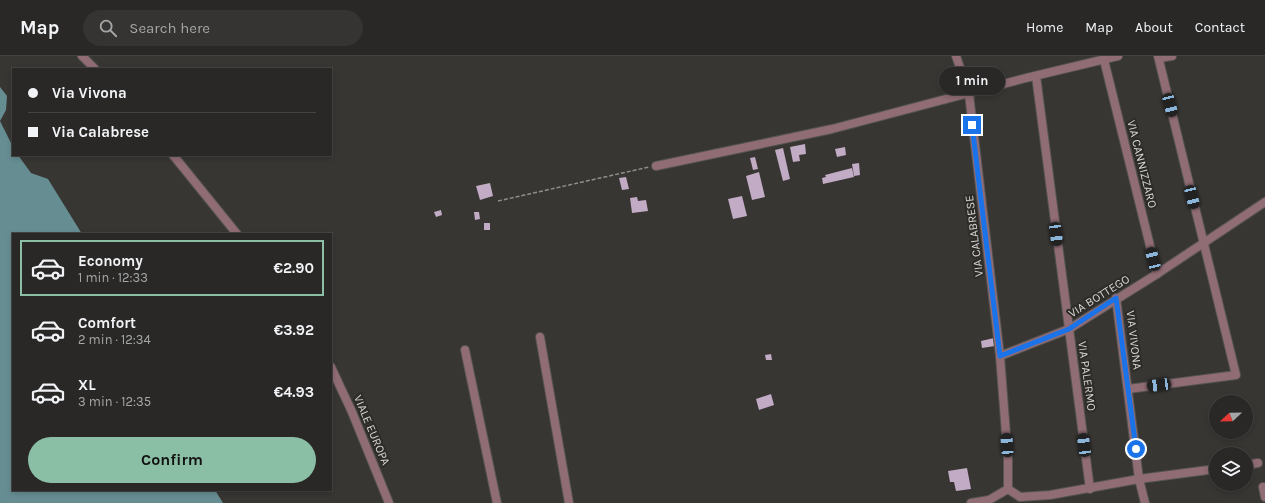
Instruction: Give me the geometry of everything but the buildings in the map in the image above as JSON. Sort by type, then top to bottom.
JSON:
[{"type":"street","points":[[82,56],[94,68]]},
{"type":"street","name":"VIA CALABRESE","points":[[956,56],[969,94],[1000,356],[1008,460],[1008,489]]},
{"type":"street","points":[[656,166],[832,129],[1118,56]]},
{"type":"street","points":[[1128,389],[1236,375],[1158,57],[1172,56]]},
{"type":"street","name":"VIA CANNIZZARO","points":[[1104,60],[1157,274]]},
{"type":"street","name":"VIA PALERMO","points":[[1036,76],[1090,489]]},
{"type":"street","points":[[174,156],[236,233]]},
{"type":"street","name":"VIA BOTTEGO","points":[[1000,356],[1069,329],[1116,298],[1157,274],[1265,202]]},
{"type":"street","name":"VIA VIVONA","points":[[1116,298],[1139,479],[1145,503]]},
{"type":"street","points":[[540,337],[569,503]]},
{"type":"street","points":[[465,350],[497,503]]},
{"type":"street","name":"VIALE EUROPA","points":[[332,369],[352,412],[389,503]]},
{"type":"street","points":[[1253,464],[1258,463]]},
{"type":"street","points":[[972,503],[989,500],[1008,489],[1020,497],[1051,499],[1139,479],[1209,470]]},
{"type":"street","points":[[1263,487],[1265,497]]},
{"type":"path","points":[[498,201],[593,178],[656,166]]},
{"type":"water","points":[[0,87],[7,96],[6,110],[0,121]]},
{"type":"water","points":[[0,121],[12,145],[12,156],[19,156],[31,173],[48,179],[81,233],[12,233],[12,491],[216,491],[223,503],[0,503]]},
{"type":"route","points":[[972,125],[1000,356],[1069,329],[1116,298],[1136,449]]}]
